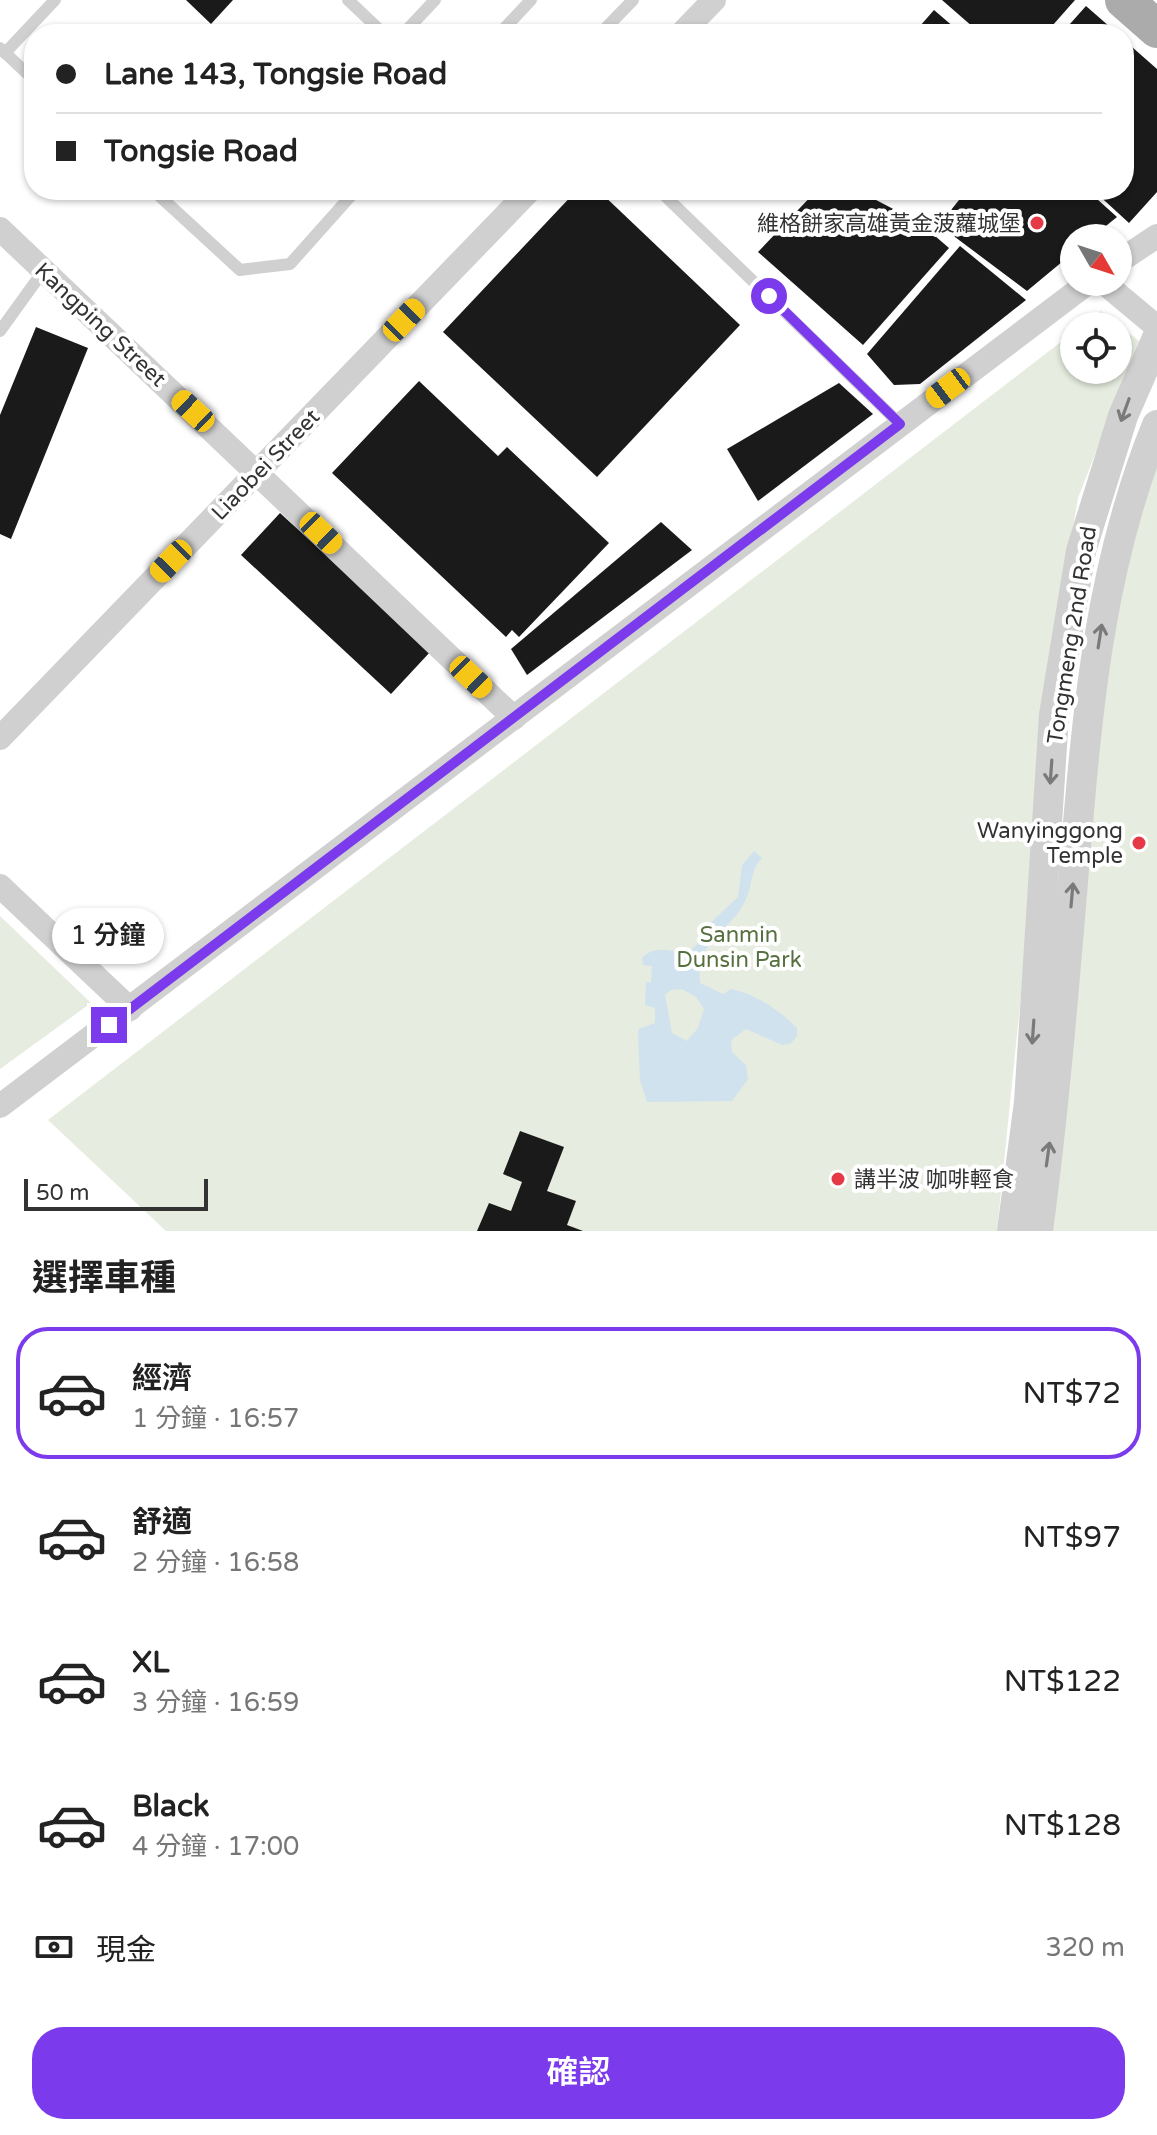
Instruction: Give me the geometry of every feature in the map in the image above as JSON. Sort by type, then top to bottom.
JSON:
[{"type":"main road","points":[[1124,0],[1157,29]]},
{"type":"street","points":[[691,24],[714,0]]},
{"type":"street","name":"Liaobei Street","points":[[0,738],[520,200]]},
{"type":"street","name":"Kangping Street","points":[[0,229],[514,718]]},
{"type":"street","points":[[1132,253],[1157,236]]},
{"type":"street","points":[[0,1106],[1070,296]]},
{"type":"street","points":[[1120,296],[1157,327]]},
{"type":"street","name":"Tongmeng 2nd Road","points":[[1012,1231],[1029,1102],[1054,715],[1079,563],[1107,459],[1131,394],[1157,338]]},
{"type":"street","name":"Tongmeng 2nd Road","points":[[1038,1231],[1055,1104],[1087,718],[1110,567],[1134,481],[1157,425]]},
{"type":"street","points":[[0,886],[130,1009]]},
{"type":"lane","points":[[31,24],[55,0]]},
{"type":"lane","points":[[348,0],[373,24]]},
{"type":"lane","points":[[412,24],[435,0]]},
{"type":"lane","points":[[508,24],[531,0]]},
{"type":"lane","points":[[610,24],[633,0]]},
{"type":"lane","points":[[24,30],[3,51],[24,71]]},
{"type":"lane","points":[[164,200],[240,270],[290,264],[347,200]]},
{"type":"lane","points":[[669,200],[900,424]]},
{"type":"lane","points":[[0,331],[44,270]]},
{"type":"green space","name":"Sanmin Dunsin Park","points":[[1132,335],[1139,341],[1132,359]]},
{"type":"green space","name":"Sanmin Dunsin Park","points":[[1060,343],[1060,384],[1122,384],[1078,498],[1041,715],[1030,907],[997,1231],[166,1231],[48,1120]]},
{"type":"green space","points":[[1157,426],[1157,1231],[1037,1231],[1091,693]]},
{"type":"green space","points":[[0,916],[91,1003],[0,1069]]},
{"type":"water","points":[[754,851],[762,858],[755,867],[741,909],[709,944],[700,967],[700,983],[723,994],[731,989],[758,999],[790,1021],[797,1028],[797,1036],[790,1044],[782,1045],[746,1029],[731,1040],[732,1052],[746,1065],[748,1079],[732,1101],[647,1102],[640,1080],[638,1033],[639,1029],[655,1023],[655,1008],[645,1005],[646,982],[651,982],[652,966],[643,965],[642,958],[657,950],[685,953],[696,946],[706,927],[738,897],[742,865]],"holes":[[[682,989],[696,997],[704,1009],[698,1028],[687,1041],[672,1033],[665,995],[671,990]]]},
{"type":"building","points":[[186,0],[233,0],[211,24]]},
{"type":"building","points":[[942,0],[1075,0],[1054,24],[970,24]]},
{"type":"building","points":[[1086,6],[1107,24],[1070,24]]},
{"type":"building","points":[[934,10],[950,24],[922,24]]},
{"type":"building","points":[[1134,49],[1157,69],[1157,192],[1129,223],[1104,200],[1134,200]]},
{"type":"building","points":[[568,200],[609,200],[740,325],[597,477],[443,332]]},
{"type":"building","points":[[807,200],[876,200],[920,223],[949,248],[863,345],[758,252]]},
{"type":"building","points":[[959,200],[1098,200],[1117,217],[1108,224],[1060,224],[1060,264],[1027,291],[939,225]]},
{"type":"building","points":[[960,246],[1026,300],[920,384],[894,385],[867,354]]},
{"type":"building","points":[[36,327],[88,348],[11,539],[0,534],[0,415]]},
{"type":"building","points":[[419,381],[498,456],[507,447],[609,543],[519,637],[512,630],[506,637],[332,473]]},
{"type":"building","points":[[839,383],[873,414],[758,501],[727,449]]},
{"type":"building","points":[[280,513],[431,651],[391,694],[241,555]]},
{"type":"building","points":[[661,522],[692,550],[527,675],[511,649]]},
{"type":"building","points":[[520,1131],[564,1147],[547,1191],[576,1201],[567,1225],[583,1231],[477,1231],[489,1203],[511,1211],[522,1182],[503,1174]]},
{"type":"place","name":"維格餅家高雄黃金菠蘿城堡","points":[[1037,223]]},
{"type":"place","name":"Wanyinggong Temple","points":[[1139,843]]},
{"type":"place","name":"講半波 咖啡輕食","points":[[838,1179]]},
{"type":"route","points":[[109,1025],[900,424],[769,296]]}]
